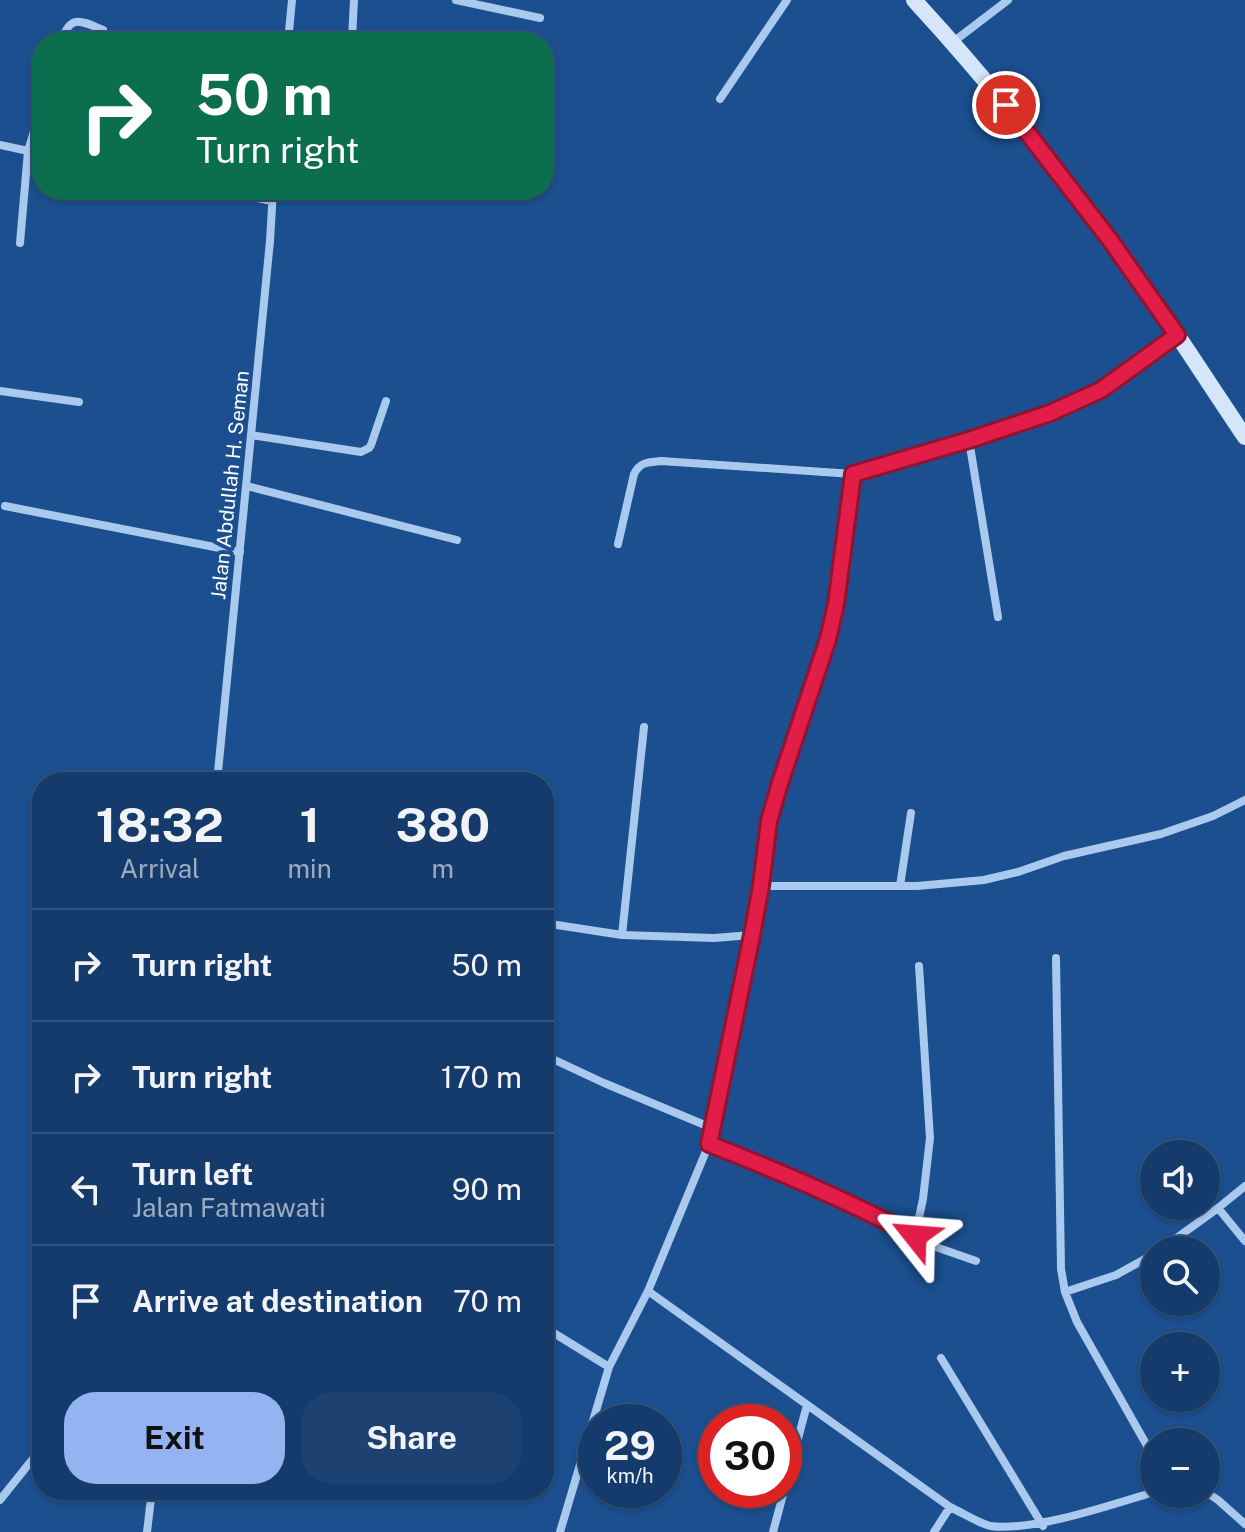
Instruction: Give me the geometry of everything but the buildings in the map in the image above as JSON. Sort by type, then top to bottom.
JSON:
[{"type":"street","points":[[289,32],[292,0]]},
{"type":"street","points":[[352,32],[354,0]]},
{"type":"street","points":[[456,0],[540,18]]},
{"type":"street","points":[[720,99],[787,0]]},
{"type":"street","points":[[914,0],[1006,105],[1086,208],[1245,437]]},
{"type":"street","points":[[953,42],[1008,0]]},
{"type":"street","points":[[64,32],[77,21],[103,30]]},
{"type":"street","points":[[20,243],[28,151],[32,138]]},
{"type":"street","points":[[0,145],[32,152]]},
{"type":"street","points":[[267,200],[272,201]]},
{"type":"street","name":"Jalan Abdullah H. Seman","points":[[218,772],[272,201]]},
{"type":"street","points":[[618,544],[634,474],[646,462],[853,474],[1050,413],[1101,390],[1177,335]]},
{"type":"street","points":[[0,391],[79,402]]},
{"type":"street","points":[[251,435],[361,452],[371,445],[386,401]]},
{"type":"street","points":[[969,440],[998,617]]},
{"type":"street","points":[[560,1532],[609,1367],[648,1291],[709,1144],[752,935],[769,821],[828,639],[836,604],[853,474]]},
{"type":"street","points":[[247,486],[457,540]]},
{"type":"street","points":[[5,506],[240,552]]},
{"type":"street","points":[[622,935],[644,727]]},
{"type":"street","points":[[761,886],[900,886],[984,880],[1064,856],[1161,834],[1213,816],[1245,800]]},
{"type":"street","points":[[900,886],[911,813]]},
{"type":"street","points":[[554,925],[622,935],[714,938],[752,935]]},
{"type":"street","points":[[1056,958],[1061,1269],[1065,1292],[1077,1322],[1140,1433]]},
{"type":"street","points":[[915,1236],[930,1138],[919,966]]},
{"type":"street","points":[[554,1060],[712,1128]]},
{"type":"street","points":[[709,1144],[807,1183],[933,1246],[976,1261]]},
{"type":"street","points":[[1220,1206],[1245,1186]]},
{"type":"street","points":[[1220,1210],[1245,1241]]},
{"type":"street","points":[[1179,1236],[1201,1220]]},
{"type":"street","points":[[1065,1292],[1116,1275],[1140,1262]]},
{"type":"street","points":[[648,1291],[950,1507],[989,1526],[1011,1529],[1043,1526],[1140,1496]]},
{"type":"street","points":[[554,1333],[609,1367]]},
{"type":"street","points":[[941,1358],[1043,1526]]},
{"type":"street","points":[[773,1532],[807,1405]]},
{"type":"street","points":[[0,1500],[32,1460]]},
{"type":"street","points":[[147,1532],[151,1500]]},
{"type":"street","points":[[1220,1502],[1245,1524]]},
{"type":"street","points":[[934,1532],[950,1507]]},
{"type":"route","points":[[915,1236],[807,1183],[709,1144],[752,935],[769,821],[828,639],[836,604],[853,474],[1050,413],[1101,390],[1177,335],[1110,240],[1006,105]]}]
